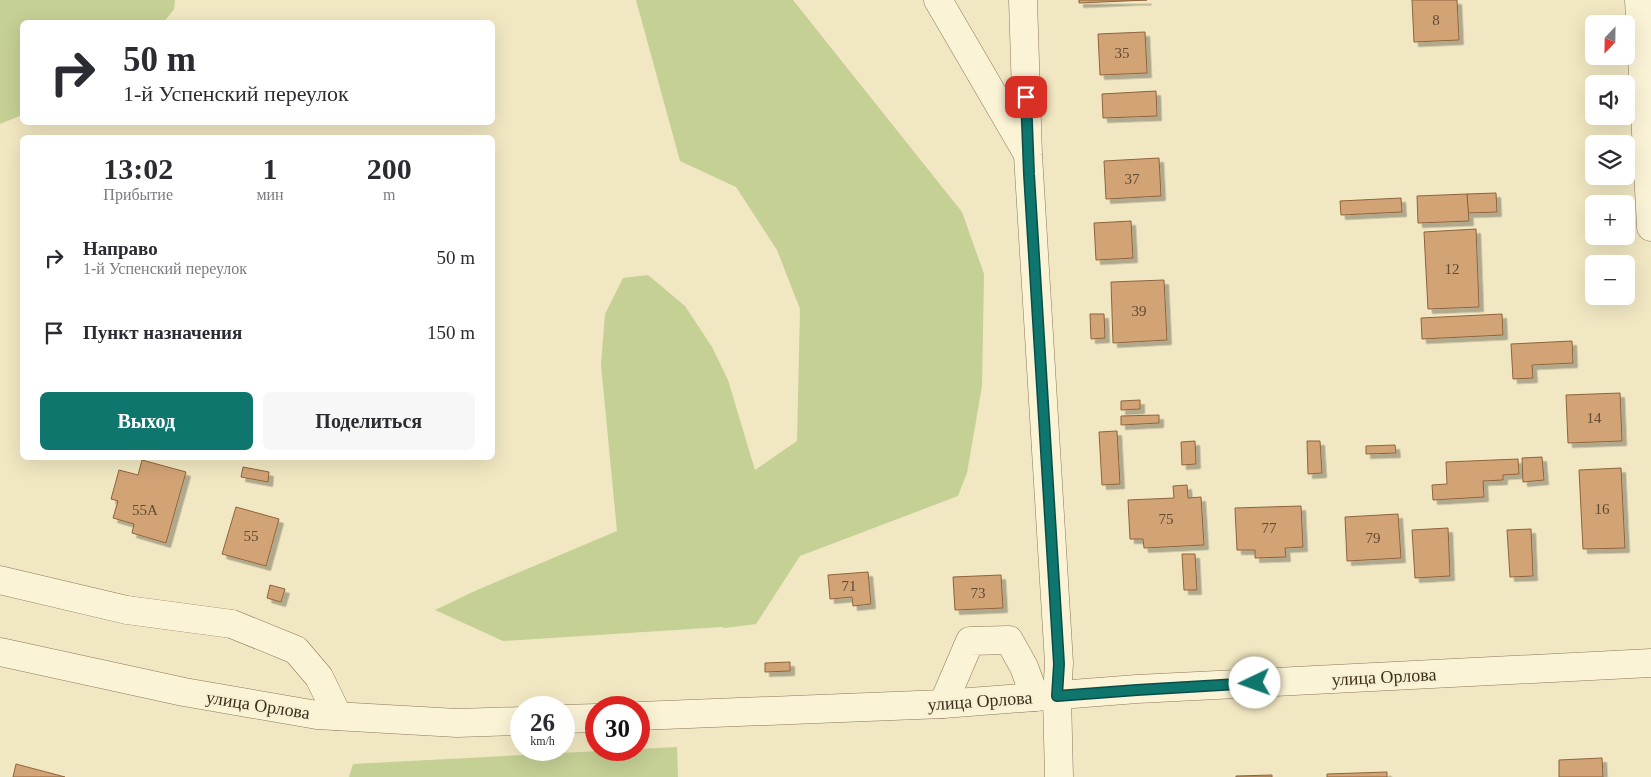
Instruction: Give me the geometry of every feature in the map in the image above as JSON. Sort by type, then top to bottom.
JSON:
[{"type":"street","points":[[938,0],[1028,155]]},
{"type":"street","points":[[1023,0],[1028,155],[1059,664],[1046,696]]},
{"type":"street","points":[[1639,0],[1651,227]]},
{"type":"street","points":[[0,580],[127,610],[232,624],[296,650],[319,677],[338,716]]},
{"type":"street","points":[[944,704],[970,641],[1009,640],[1024,667],[1046,696],[1059,777]]},
{"type":"street","name":"улица Орлова","points":[[0,652],[184,692],[317,715],[457,723],[510,721]]},
{"type":"street","name":"улица Орлова","points":[[650,716],[944,704],[1137,690],[1651,663]]},
{"type":"green space","points":[[0,0],[175,0],[174,9],[166,20],[20,20],[20,116],[0,124]]},
{"type":"green space","points":[[636,0],[793,0],[962,212],[984,274],[982,386],[967,473],[958,496],[800,556],[756,624],[725,628],[503,641],[435,610],[477,590],[617,531],[601,365],[605,314],[623,278],[648,275],[685,306],[712,347],[728,380],[755,470],[797,441],[800,309],[777,250],[736,187],[680,161]]},
{"type":"green space","points":[[677,747],[678,777],[349,777],[353,764],[510,756],[510,761],[575,761],[575,752],[585,752],[585,761],[650,761],[650,748]]},
{"type":"building","points":[[1079,0],[1147,0],[1079,3]]},
{"type":"building","points":[[1412,0],[1457,0],[1459,40],[1414,42]]},
{"type":"building","points":[[1145,32],[1147,73],[1100,75],[1098,34]]},
{"type":"building","points":[[1156,91],[1157,116],[1103,118],[1102,94]]},
{"type":"building","points":[[1159,158],[1161,196],[1106,199],[1104,161]]},
{"type":"building","points":[[1496,193],[1497,212],[1468,213],[1467,194]]},
{"type":"building","points":[[1467,194],[1469,221],[1418,223],[1417,196]]},
{"type":"building","points":[[1401,198],[1402,212],[1341,215],[1340,201]]},
{"type":"building","points":[[1131,221],[1133,258],[1096,260],[1094,223]]},
{"type":"building","points":[[1476,229],[1479,307],[1428,309],[1424,232]]},
{"type":"building","points":[[1164,280],[1167,340],[1113,343],[1111,282]]},
{"type":"building","points":[[1090,314],[1104,314],[1105,338],[1091,339]]},
{"type":"building","points":[[1502,314],[1503,335],[1422,339],[1421,318]]},
{"type":"building","points":[[1572,341],[1573,363],[1532,365],[1533,378],[1513,379],[1511,344]]},
{"type":"building","points":[[1620,393],[1622,441],[1568,443],[1566,395]]},
{"type":"building","points":[[1140,400],[1140,409],[1121,410],[1121,401]]},
{"type":"building","points":[[1159,415],[1159,423],[1121,425],[1121,416]]},
{"type":"building","points":[[1117,431],[1120,484],[1102,485],[1099,432]]},
{"type":"building","points":[[1195,441],[1196,464],[1182,465],[1181,442]]},
{"type":"building","points":[[1307,441],[1320,441],[1322,473],[1308,474]]},
{"type":"building","points":[[1395,445],[1396,453],[1366,454],[1366,446]]},
{"type":"building","points":[[1542,457],[1544,480],[1523,482],[1522,458]]},
{"type":"building","points":[[1518,459],[1519,474],[1503,475],[1503,480],[1483,481],[1484,497],[1433,500],[1432,485],[1447,484],[1446,462]]},
{"type":"building","points":[[142,460],[186,472],[166,543],[132,533],[134,524],[113,518],[118,501],[111,499],[119,470],[138,475]]},
{"type":"building","points":[[243,467],[269,472],[268,482],[241,477]]},
{"type":"building","points":[[1621,468],[1625,548],[1583,549],[1579,470]]},
{"type":"building","points":[[1187,485],[1188,498],[1201,497],[1204,545],[1144,548],[1143,539],[1130,539],[1128,500],[1174,498],[1173,486]]},
{"type":"building","points":[[1301,506],[1303,547],[1285,548],[1286,557],[1255,558],[1255,550],[1237,550],[1235,508]]},
{"type":"building","points":[[236,507],[279,519],[266,566],[222,554]]},
{"type":"building","points":[[1398,514],[1401,558],[1347,561],[1345,517]]},
{"type":"building","points":[[1448,528],[1450,576],[1415,578],[1412,530]]},
{"type":"building","points":[[1531,529],[1533,576],[1510,577],[1507,530]]},
{"type":"building","points":[[1182,554],[1195,554],[1197,590],[1184,590]]},
{"type":"building","points":[[868,572],[871,604],[853,606],[852,597],[830,599],[828,575]]},
{"type":"building","points":[[1001,575],[1003,608],[955,610],[953,577]]},
{"type":"building","points":[[270,585],[285,589],[281,602],[267,598]]},
{"type":"building","points":[[790,662],[790,671],[765,672],[765,663]]},
{"type":"building","points":[[1602,758],[1603,777],[1559,777],[1559,760]]},
{"type":"building","points":[[16,764],[65,777],[13,777]]},
{"type":"building","points":[[1387,772],[1387,777],[1327,777],[1327,774]]},
{"type":"building","points":[[1272,775],[1272,777],[1236,777],[1236,776]]},
{"type":"route","points":[[1026,97],[1059,664],[1057,696],[1255,683]]}]
